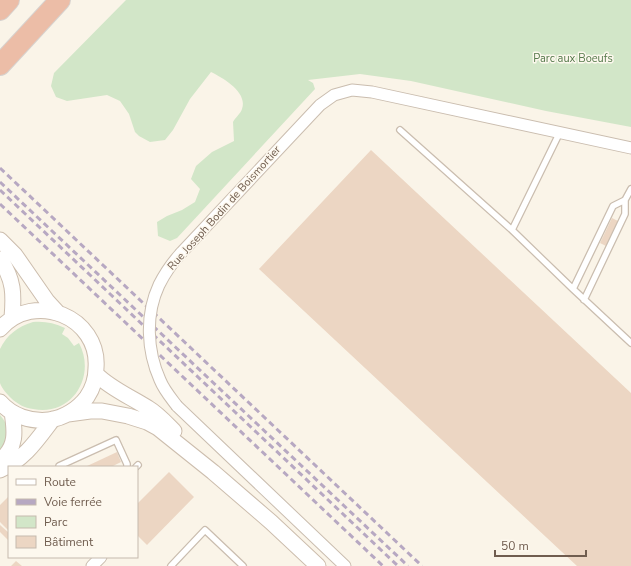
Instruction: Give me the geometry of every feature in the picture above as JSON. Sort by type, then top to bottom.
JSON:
[{"type":"highway","points":[[0,10],[9,0]]},
{"type":"highway","points":[[0,65],[60,0]]},
{"type":"main road","points":[[0,240],[15,255],[47,301],[58,313]]},
{"type":"main road","points":[[0,259],[12,284],[12,318]]},
{"type":"main road","points":[[0,329],[12,318],[20,314],[39,310],[48,310],[67,316],[82,328],[93,345],[97,364],[96,374],[94,384],[89,393],[83,401],[68,414]]},
{"type":"main road","points":[[96,374],[104,382],[150,409],[213,472]]},
{"type":"main road","points":[[0,402],[12,412],[32,420],[43,421],[68,414],[102,411],[128,416],[147,422],[158,428],[213,472],[271,522],[318,566]]},
{"type":"main road","points":[[0,460],[9,452],[13,442],[14,431],[12,412]]},
{"type":"main road","points":[[10,466],[24,456],[53,419]]},
{"type":"street","name":"Rue Joseph Bodin de Boismortier","points":[[345,566],[177,406],[161,381],[155,368],[150,347],[149,326],[152,305],[159,286],[170,266],[320,105],[334,95],[352,90],[372,92],[631,148]]},
{"type":"lane","points":[[400,130],[512,230],[573,290],[631,343]]},
{"type":"lane","points":[[512,230],[560,132]]},
{"type":"lane","points":[[584,300],[625,214],[625,200],[631,189]]},
{"type":"lane","points":[[573,290],[613,206],[625,200]]},
{"type":"lane","points":[[59,466],[116,440],[127,466]]},
{"type":"lane","points":[[175,565],[205,530],[243,566]]},
{"type":"green space","name":"Parc aux Boeufs","points":[[126,0],[631,0],[631,127],[546,111],[411,81],[360,74],[308,80],[313,83],[315,89],[177,238],[170,241],[158,236],[157,222],[195,202],[200,189],[191,179],[196,166],[212,152],[234,141],[233,122],[241,111],[243,103],[238,91],[233,86],[211,72],[190,99],[173,130],[165,140],[150,142],[135,132],[129,114],[120,101],[107,95],[67,101],[56,97],[51,86],[54,73]]},
{"type":"green space","points":[[33,322],[49,323],[65,328],[62,334],[68,338],[74,346],[79,343],[84,356],[85,369],[77,392],[69,401],[59,407],[47,410],[24,407],[18,404],[6,393],[0,383],[0,349],[13,332],[22,326]]},
{"type":"green space","points":[[0,415],[7,426],[8,439],[0,454]]},
{"type":"building","points":[[371,150],[631,393],[631,566],[577,566],[259,269]]},
{"type":"building","points":[[612,218],[618,221],[606,246],[600,243]]},
{"type":"building","points":[[117,452],[121,462],[113,466],[87,466]]},
{"type":"building","points":[[169,472],[194,497],[147,545],[138,536],[138,503]]},
{"type":"building","points":[[8,497],[8,530],[0,522],[0,505]]},
{"type":"building","points":[[0,525],[8,532],[8,540],[0,532]]},
{"type":"building","points":[[16,561],[22,566],[11,566]]},
{"type":"railway","points":[[0,168],[422,566]]},
{"type":"railway","points":[[0,182],[408,566]]},
{"type":"railway","points":[[0,190],[398,566]]},
{"type":"railway","points":[[0,204],[383,566]]}]
